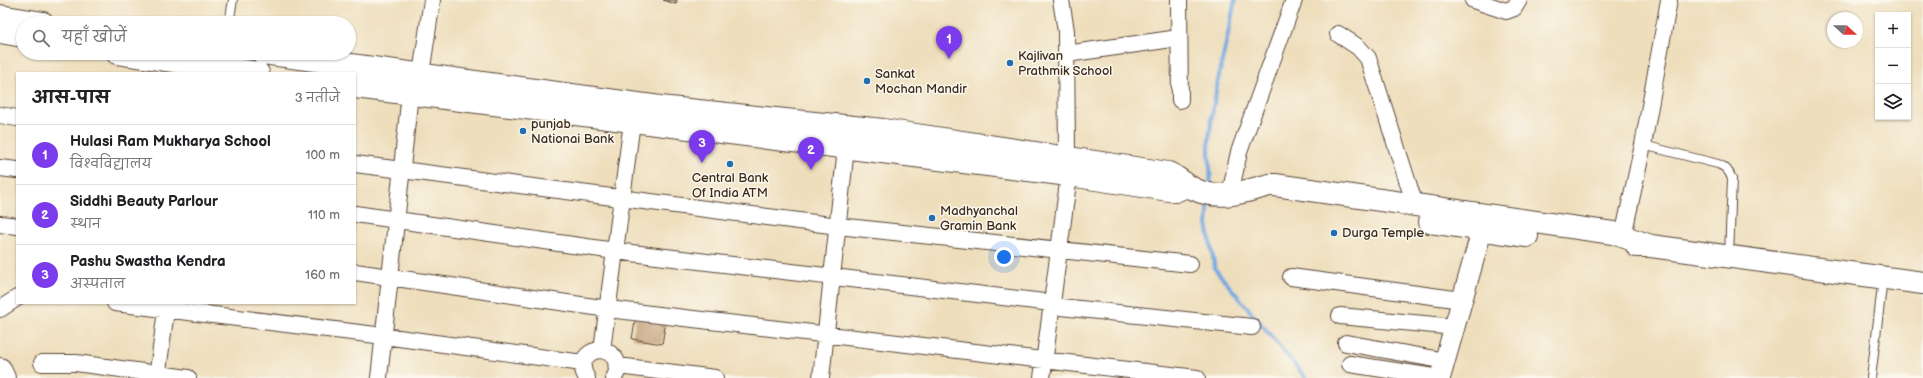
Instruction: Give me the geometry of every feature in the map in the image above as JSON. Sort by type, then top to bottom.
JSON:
[{"type":"main road","points":[[0,16],[16,19]]},
{"type":"main road","points":[[0,32],[16,35]]},
{"type":"main road","points":[[152,60],[196,69],[242,72]]},
{"type":"main road","points":[[316,60],[660,107],[883,130],[1068,167],[1175,191],[1217,192],[1284,200],[1482,230],[1619,247],[1651,246],[1923,283]]},
{"type":"main road","points":[[356,87],[846,148],[1068,167]]},
{"type":"main road","points":[[1217,192],[1275,185],[1613,233],[1651,246]]},
{"type":"main road","points":[[0,368],[4,378]]},
{"type":"street","points":[[421,74],[432,0]]},
{"type":"street","points":[[1042,378],[1068,167],[1066,22],[1061,0]]},
{"type":"street","points":[[1179,0],[1180,100]]},
{"type":"street","points":[[1217,192],[1240,152],[1294,0]]},
{"type":"street","points":[[1473,0],[1506,11],[1514,8],[1518,0]]},
{"type":"street","points":[[1623,236],[1643,145],[1669,0]]},
{"type":"street","points":[[1667,17],[1679,0]]},
{"type":"street","points":[[1338,34],[1358,47],[1368,58],[1415,205]]},
{"type":"street","points":[[1066,54],[1179,38]]},
{"type":"street","points":[[379,378],[410,94]]},
{"type":"street","points":[[0,115],[16,118]]},
{"type":"street","points":[[602,350],[632,122]]},
{"type":"street","points":[[821,378],[846,148]]},
{"type":"street","points":[[356,164],[838,226],[1190,264]]},
{"type":"street","points":[[0,168],[16,170]]},
{"type":"street","points":[[356,214],[615,250],[1051,304],[1252,327]]},
{"type":"street","points":[[0,224],[16,226]]},
{"type":"street","points":[[1442,372],[1482,230]]},
{"type":"street","points":[[356,272],[608,309],[1197,378]]},
{"type":"street","points":[[1291,277],[1462,300]]},
{"type":"street","points":[[0,309],[16,299]]},
{"type":"street","points":[[128,304],[166,307],[384,336],[584,371],[590,352],[602,350],[613,355],[616,372],[715,378]]},
{"type":"street","points":[[158,376],[166,307]]},
{"type":"street","points":[[1340,316],[1455,328]]},
{"type":"street","points":[[1346,343],[1442,372]]},
{"type":"street","points":[[42,363],[76,363],[158,376],[188,378]]},
{"type":"street","points":[[1350,364],[1442,372]]},
{"type":"lane","points":[[230,16],[233,0]]},
{"type":"lane","points":[[1643,145],[1718,164],[1725,167],[1730,172],[1732,179],[1729,257]]},
{"type":"lane","points":[[1871,378],[1883,278]]},
{"type":"building","points":[[663,0],[677,0],[676,4]]},
{"type":"building","points":[[636,316],[666,321],[662,344],[632,339]]},
{"type":"waterway","points":[[1210,187],[1211,176],[1209,141],[1211,123],[1235,0]]},
{"type":"waterway","points":[[1209,200],[1207,224],[1215,269],[1306,378]]},
{"type":"place","name":"Hulasi Ram Mukharya School","points":[[949,59]]},
{"type":"place","name":"Kajlivan Prathmik School","points":[[1010,63]]},
{"type":"place","name":"Sankat Mochan Mandir","points":[[867,81]]},
{"type":"place","name":"punjab Nationai Bank","points":[[523,131]]},
{"type":"place","name":"Pashu Swastha Kendra","points":[[702,163]]},
{"type":"place","name":"Central Bank Of India ATM","points":[[730,164]]},
{"type":"place","name":"Siddhi Beauty Parlour","points":[[811,170]]},
{"type":"place","name":"Madhyanchal Gramin Bank","points":[[932,218]]},
{"type":"place","name":"Durga Temple","points":[[1334,233]]}]
